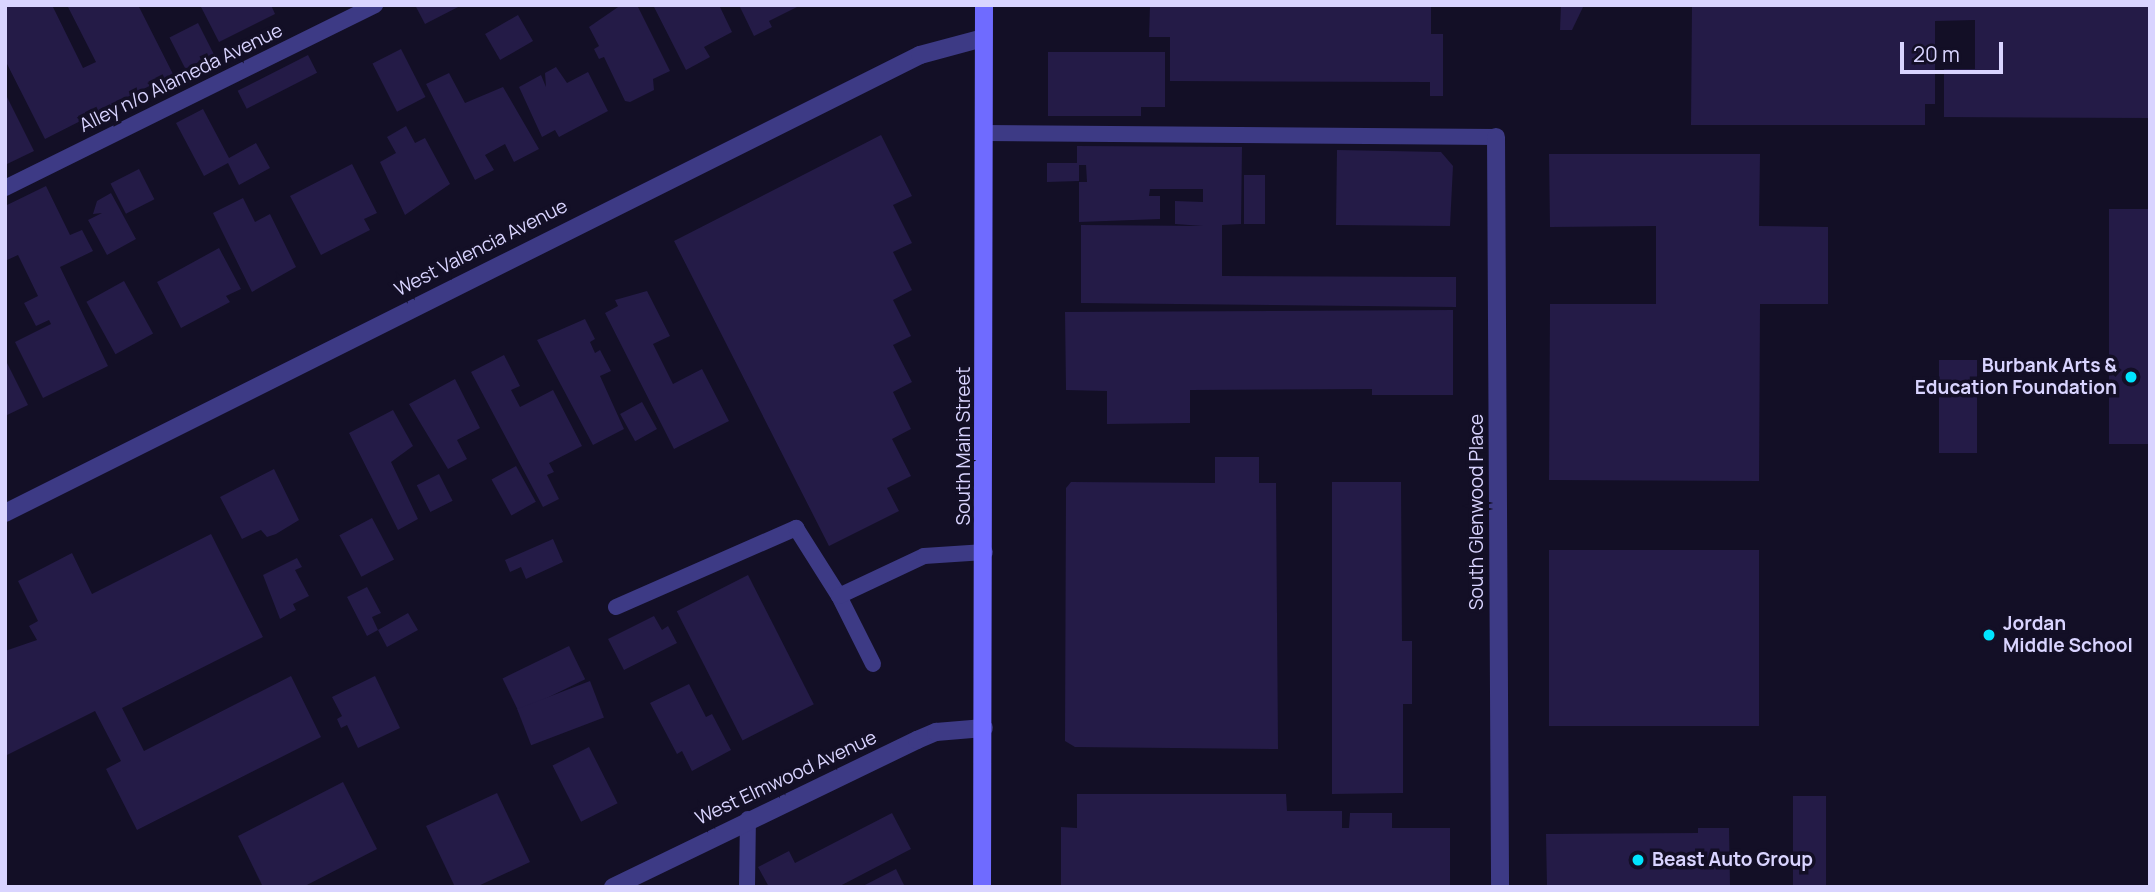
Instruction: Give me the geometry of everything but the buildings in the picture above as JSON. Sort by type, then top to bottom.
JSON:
[{"type":"main road","name":"South Main Street","points":[[982,887],[985,552],[984,5]]},
{"type":"street","name":"West Valencia Avenue","points":[[5,513],[907,61],[983,38]]},
{"type":"street","name":"South Glenwood Place","points":[[1496,136],[1500,887]]},
{"type":"street","name":"West Elmwood Avenue","points":[[613,887],[748,818],[917,740],[936,732],[984,728]]},
{"type":"lane","name":"Alley n/o Alameda Avenue","points":[[5,188],[375,5]]},
{"type":"lane","points":[[984,133],[1496,136]]},
{"type":"lane","points":[[616,607],[796,527],[839,596],[873,664]]},
{"type":"lane","points":[[839,596],[923,556],[985,552]]},
{"type":"lane","points":[[747,887],[748,818]]},
{"type":"place","name":"Burbank Arts & Education Foundation","points":[[2131,377]]},
{"type":"place","name":"Jordan Middle School","points":[[1989,635]]},
{"type":"place","name":"Beast Auto Group","points":[[1638,860]]}]
